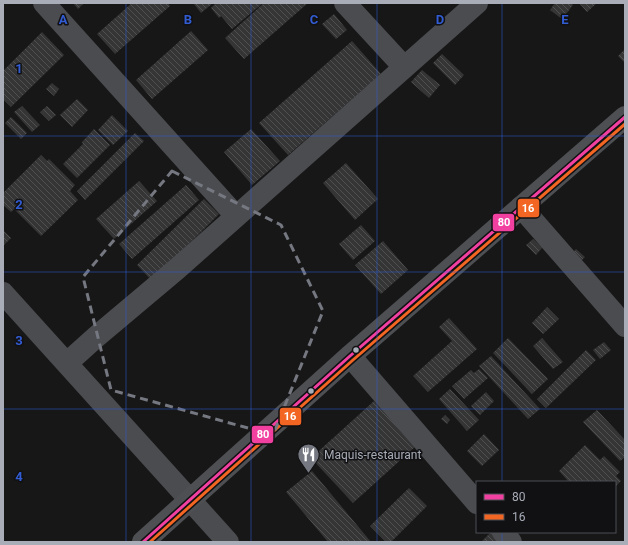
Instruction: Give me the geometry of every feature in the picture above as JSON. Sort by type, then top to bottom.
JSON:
[{"type":"main road","points":[[143,542],[350,356],[625,117]]},
{"type":"street","points":[[44,3],[236,216]]},
{"type":"street","points":[[345,3],[404,67]]},
{"type":"street","points":[[67,363],[178,268],[477,3]]},
{"type":"street","points":[[521,207],[625,326]]},
{"type":"street","points":[[3,293],[191,499],[228,542]]},
{"type":"street","points":[[350,356],[476,501]]},
{"type":"street","points":[[503,533],[511,542]]},
{"type":"highlighted area","points":[[172,171],[281,225],[323,311],[273,435],[111,390],[83,277]]},
{"type":"building","points":[[73,3],[84,3],[78,9]]},
{"type":"building","points":[[132,3],[168,3],[170,6],[115,54],[97,34]]},
{"type":"building","points":[[213,3],[201,13],[194,4]]},
{"type":"building","points":[[216,3],[263,3],[232,29],[221,16],[219,18],[211,8]]},
{"type":"building","points":[[264,3],[308,3],[244,59],[225,38]]},
{"type":"building","points":[[555,3],[571,3],[573,5],[562,19],[550,10]]},
{"type":"building","points":[[579,3],[597,3],[587,12]]},
{"type":"building","points":[[334,14],[347,30],[336,39],[322,24]]},
{"type":"building","points":[[191,31],[208,50],[152,99],[136,80]]},
{"type":"building","points":[[42,32],[64,55],[11,107],[3,99],[3,71]]},
{"type":"building","points":[[352,41],[381,74],[288,155],[259,123]]},
{"type":"building","points":[[625,49],[625,63],[618,56]]},
{"type":"building","points":[[442,54],[464,75],[455,85],[433,63]]},
{"type":"building","points":[[422,70],[440,85],[429,98],[411,82]]},
{"type":"building","points":[[52,83],[59,89],[54,96],[46,89]]},
{"type":"building","points":[[77,99],[88,110],[72,127],[60,115]]},
{"type":"building","points":[[22,106],[40,125],[32,132],[14,112]]},
{"type":"building","points":[[47,106],[56,115],[49,121],[40,112]]},
{"type":"building","points":[[112,115],[128,131],[113,145],[98,130]]},
{"type":"building","points":[[11,117],[27,133],[21,139],[5,123]]},
{"type":"building","points":[[94,129],[110,145],[77,178],[63,164],[83,144],[82,142]]},
{"type":"building","points":[[251,129],[280,161],[252,185],[224,152]]},
{"type":"building","points":[[135,133],[144,141],[85,200],[77,191]]},
{"type":"building","points":[[41,155],[47,161],[49,159],[75,185],[70,191],[78,200],[41,236],[14,209],[11,212],[3,205],[3,193]]},
{"type":"building","points":[[346,163],[378,199],[355,220],[323,183]]},
{"type":"building","points":[[139,181],[157,201],[114,239],[96,219]]},
{"type":"building","points":[[186,185],[199,200],[132,259],[119,244]]},
{"type":"building","points":[[204,199],[219,214],[152,281],[137,265]]},
{"type":"building","points":[[361,225],[375,241],[353,260],[339,244]]},
{"type":"building","points":[[3,230],[11,238],[3,246]]},
{"type":"building","points":[[533,239],[542,248],[536,255],[526,245]]},
{"type":"building","points":[[383,241],[408,270],[381,294],[355,265]]},
{"type":"building","points":[[576,249],[585,257],[579,263],[571,255]]},
{"type":"building","points":[[547,307],[559,319],[543,334],[532,323]]},
{"type":"building","points":[[449,318],[477,349],[428,392],[413,376],[452,341],[439,327]]},
{"type":"building","points":[[508,338],[548,379],[532,394],[493,353]]},
{"type":"building","points":[[542,338],[563,362],[553,369],[533,346]]},
{"type":"building","points":[[604,342],[611,350],[600,359],[593,350]]},
{"type":"building","points":[[586,350],[596,360],[546,408],[537,399]]},
{"type":"building","points":[[491,356],[540,409],[528,419],[479,366]]},
{"type":"building","points":[[479,369],[488,378],[464,399],[452,386],[471,370],[474,373]]},
{"type":"building","points":[[450,389],[479,420],[467,431],[439,399]]},
{"type":"building","points":[[486,392],[494,401],[480,415],[471,406]]},
{"type":"building","points":[[374,401],[416,446],[353,503],[311,458]]},
{"type":"building","points":[[597,410],[625,440],[625,457],[620,461],[583,422]]},
{"type":"building","points":[[445,415],[450,420],[447,424],[441,419]]},
{"type":"building","points":[[484,434],[499,450],[482,466],[467,451]]},
{"type":"building","points":[[585,445],[600,460],[604,456],[620,472],[616,476],[621,481],[616,486],[616,481],[568,481],[559,471]]},
{"type":"building","points":[[312,471],[371,542],[328,542],[286,492]]},
{"type":"building","points":[[409,488],[427,506],[391,542],[386,542],[370,526]]},
{"type":"building","points":[[490,533],[494,533],[503,542],[481,542]]},
{"type":"transit line","name":"80","points":[[143,542],[350,356],[625,117]]},
{"type":"transit line","name":"16","points":[[150,542],[353,360],[625,124]]},
{"type":"place","name":"Maquis-restaurant","points":[[308,474]]}]
